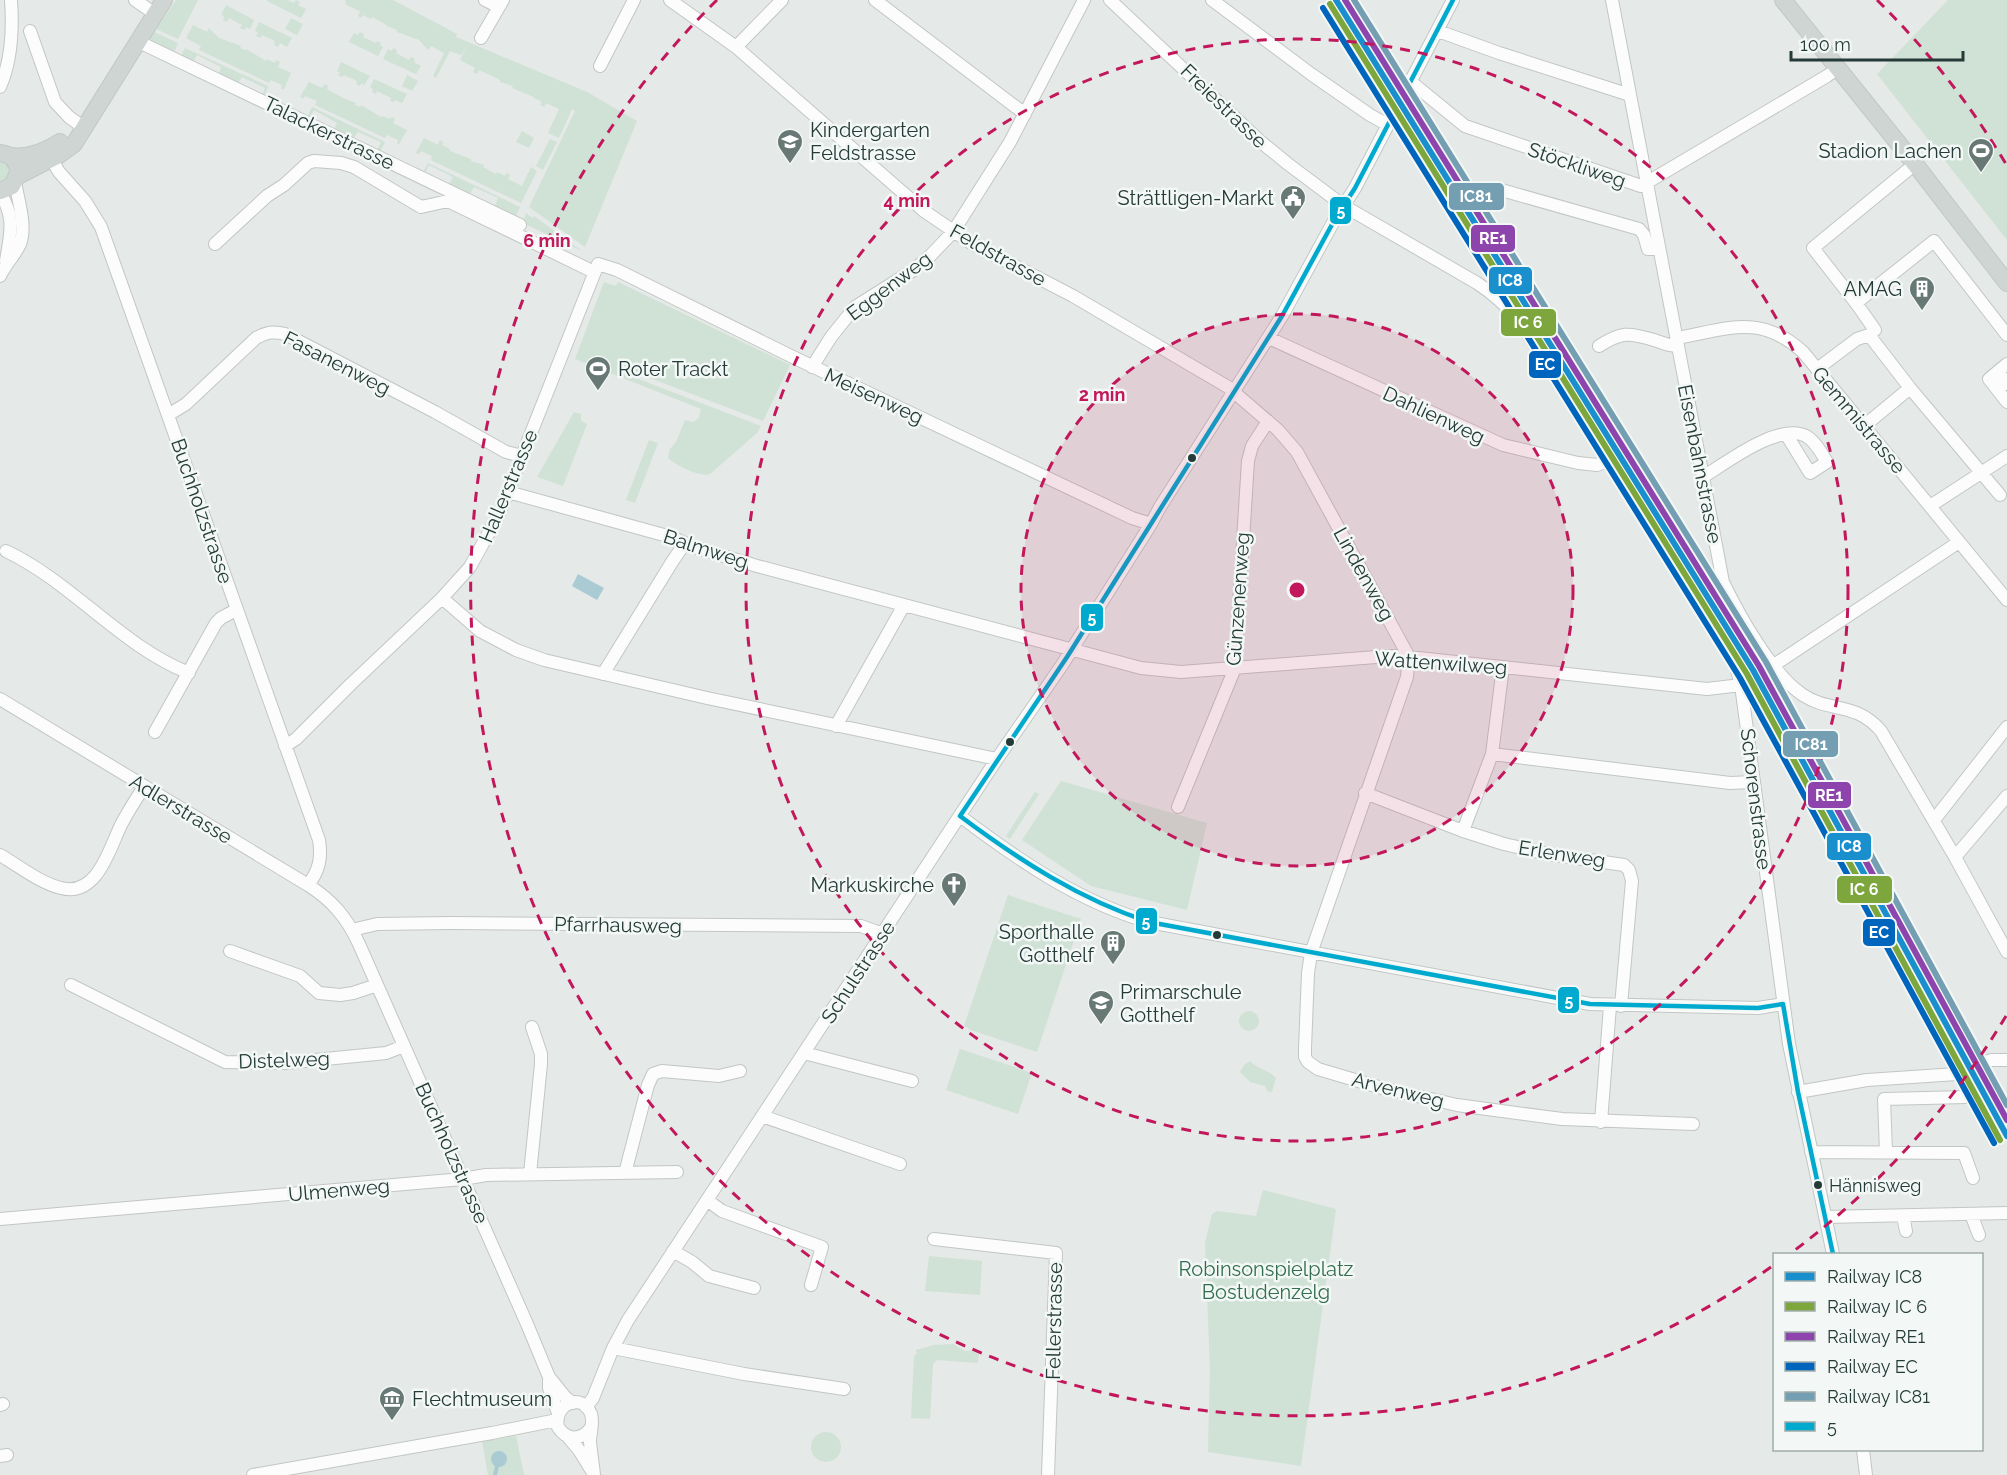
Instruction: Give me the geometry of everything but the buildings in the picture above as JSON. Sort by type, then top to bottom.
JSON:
[{"type":"main road","points":[[1783,0],[2007,283]]},
{"type":"main road","points":[[0,192],[9,188],[17,179],[83,127],[159,7]]},
{"type":"main road","points":[[5,155],[49,154]]},
{"type":"main road","points":[[5,155],[17,165],[17,179]]},
{"type":"street","points":[[0,87],[10,44],[12,23],[10,0]]},
{"type":"street","points":[[135,0],[159,7]]},
{"type":"street","points":[[481,38],[501,3],[485,0]]},
{"type":"street","points":[[600,66],[634,0]]},
{"type":"street","name":"Feldstrasse","points":[[670,0],[736,47],[924,211],[953,232],[1148,338],[1234,392]]},
{"type":"street","points":[[736,47],[782,0]]},
{"type":"street","points":[[874,0],[1025,114]]},
{"type":"street","name":"Eggenweg","points":[[812,366],[855,307],[912,272],[953,232],[1003,153],[1084,0]]},
{"type":"street","name":"Freiestrasse","points":[[1110,0],[1269,149],[1344,207]]},
{"type":"street","points":[[1212,0],[1311,75],[1388,125]]},
{"type":"street","name":"Schulstrasse","points":[[586,1407],[593,1398],[613,1348],[628,1320],[673,1251],[711,1202],[762,1116],[1072,649],[1269,338],[1344,207],[1453,0]]},
{"type":"street","name":"Eisenbahnstrasse","points":[[1612,0],[1723,582],[1764,652],[1790,685],[1804,696],[1859,712],[1872,720],[1881,730],[2007,952]]},
{"type":"street","points":[[1438,30],[1499,53],[1630,94]]},
{"type":"street","points":[[30,31],[55,102],[69,117],[83,127]]},
{"type":"street","name":"Talackerstrasse","points":[[137,41],[520,225]]},
{"type":"street","name":"Stöckliweg","points":[[1411,82],[1465,126],[1641,186],[1838,68]]},
{"type":"street","name":"Buchholzstrasse","points":[[49,154],[64,178],[85,201],[101,227],[168,415],[320,847],[318,870],[308,885]]},
{"type":"street","name":"Meisenweg","points":[[215,244],[267,196],[284,185],[308,163],[320,160],[354,166],[420,207],[448,201],[596,268],[617,270],[812,366],[1132,518],[1151,524]]},
{"type":"street","points":[[1817,369],[1857,339],[1875,330],[1814,248],[1915,164]]},
{"type":"street","points":[[3,271],[21,238],[17,179]]},
{"type":"street","points":[[1498,189],[1639,229],[1644,235],[1648,249],[1659,249]]},
{"type":"street","points":[[0,192],[8,209],[11,225],[3,271]]},
{"type":"street","name":"Schorenstrasse","points":[[1344,207],[1475,282],[1503,304],[1521,323],[1726,646],[1736,667],[1741,685],[1783,1004],[1798,1092],[1833,1253]]},
{"type":"street","points":[[1856,303],[1934,242],[2007,335]]},
{"type":"street","name":"Hallerstrasse","points":[[285,746],[296,739],[442,598],[478,554],[493,528],[508,492],[596,268]]},
{"type":"street","name":"Gemmistrasse","points":[[1677,342],[1737,328],[1754,327],[1770,330],[1788,338],[1803,352],[1959,542],[2005,593]]},
{"type":"street","name":"Fasanenweg","points":[[168,415],[186,404],[256,338],[264,333],[275,331],[285,334],[435,412],[506,452],[522,456]]},
{"type":"street","points":[[1599,346],[1616,335],[1625,334],[1655,340],[1668,346],[1677,342]]},
{"type":"street","points":[[1869,335],[1910,388],[2000,495]]},
{"type":"street","name":"Dahlienweg","points":[[1269,338],[1503,445],[1578,463],[1597,465],[1608,461]]},
{"type":"street","points":[[1998,372],[2007,384]]},
{"type":"street","points":[[1998,372],[2007,402]]},
{"type":"street","points":[[1864,426],[1910,388]]},
{"type":"street","name":"Lindenweg","points":[[1234,392],[1268,421],[1297,452],[1409,657]]},
{"type":"street","name":"Günzenenweg","points":[[1178,807],[1235,668],[1248,460],[1252,446],[1268,421]]},
{"type":"street","points":[[1704,477],[1757,445],[1775,436],[1786,434]]},
{"type":"street","points":[[1930,506],[2007,456]]},
{"type":"street","name":"Balmweg","points":[[508,492],[671,537],[758,566],[1072,649]]},
{"type":"street","points":[[1774,665],[1959,542]]},
{"type":"street","points":[[603,674],[685,543]]},
{"type":"street","points":[[6,551],[37,569],[138,644],[189,673]]},
{"type":"street","points":[[442,598],[480,631],[516,650],[544,660],[836,726],[997,759]]},
{"type":"street","points":[[836,726],[904,605]]},
{"type":"street","points":[[155,732],[216,623],[236,610]]},
{"type":"street","name":"Wattenwilweg","points":[[1072,649],[1141,668],[1165,672],[1389,656],[1707,689],[1741,685]]},
{"type":"street","points":[[1311,953],[1407,677],[1409,657]]},
{"type":"street","points":[[1463,831],[1492,754],[1503,667]]},
{"type":"street","name":"Adlerstrasse","points":[[0,699],[308,885],[338,908],[352,930]]},
{"type":"street","points":[[1934,820],[2007,727]]},
{"type":"street","points":[[1492,754],[1730,783],[1753,782]]},
{"type":"street","points":[[0,855],[55,886],[66,889],[79,887],[90,881],[100,868],[122,823],[144,787]]},
{"type":"street","name":"Erlenweg","points":[[1365,793],[1463,831],[1504,844],[1548,854],[1618,863],[1629,870],[1632,881],[1615,1006]]},
{"type":"street","points":[[1955,857],[2007,796]]},
{"type":"street","points":[[960,816],[1063,886],[1116,912],[1149,922],[1567,1000],[1615,1006],[1758,1008],[1783,1004]]},
{"type":"street","name":"Pfarrhausweg","points":[[352,930],[377,924],[451,923],[861,926],[883,934]]},
{"type":"street","name":"Buchholzstrasse","points":[[352,930],[549,1377],[573,1403]]},
{"type":"street","points":[[230,951],[300,976],[319,993],[340,995],[377,985]]},
{"type":"street","name":"Arvenweg","points":[[1311,953],[1308,973],[1305,1057],[1313,1066],[1382,1088],[1457,1105],[1562,1119],[1693,1124]]},
{"type":"street","name":"Distelweg","points":[[71,986],[225,1062],[285,1063],[386,1053],[404,1046]]},
{"type":"street","points":[[1601,1122],[1615,1006]]},
{"type":"street","points":[[530,1174],[541,1064],[541,1054],[532,1027]]},
{"type":"street","points":[[804,1053],[912,1082]]},
{"type":"street","points":[[1798,1092],[1867,1080],[1957,1074],[1991,1060],[2007,1060]]},
{"type":"street","points":[[625,1173],[648,1085],[653,1074],[662,1071],[719,1076],[740,1071]]},
{"type":"street","points":[[1886,1152],[1884,1099],[1966,1097]]},
{"type":"street","points":[[762,1116],[900,1164]]},
{"type":"street","points":[[1811,1152],[1964,1153],[1973,1178]]},
{"type":"street","name":"Ulmenweg","points":[[0,1219],[463,1179],[486,1175],[677,1172]]},
{"type":"street","points":[[711,1202],[731,1206],[830,1242]]},
{"type":"street","points":[[711,1202],[722,1211],[822,1247],[811,1285]]},
{"type":"street","points":[[1825,1217],[2007,1213]]},
{"type":"street","points":[[1971,1214],[1979,1235]]},
{"type":"street","points":[[1904,1216],[1906,1231]]},
{"type":"street","name":"Fellerstrasse","points":[[934,1239],[1056,1253],[1048,1475]]},
{"type":"street","points":[[673,1251],[709,1276],[754,1288]]},
{"type":"street","points":[[613,1348],[744,1374],[844,1389]]},
{"type":"street","name":"Buchholzstrasse","points":[[549,1377],[549,1388],[557,1416]]},
{"type":"street","points":[[253,1475],[492,1434],[557,1416],[564,1406],[573,1403],[586,1407],[592,1419],[590,1429],[594,1475]]},
{"type":"street","points":[[557,1416],[560,1430],[579,1450],[594,1475]]},
{"type":"street","points":[[568,1437],[581,1437],[590,1429]]},
{"type":"street","points":[[1863,1451],[1866,1475]]},
{"type":"green space","points":[[176,0],[198,0],[178,39],[156,29]]},
{"type":"green space","points":[[268,0],[287,0],[294,3],[296,0],[300,2],[298,5],[306,9],[301,18]]},
{"type":"green space","points":[[345,0],[393,0],[457,34],[456,37],[587,92],[637,121],[585,247],[529,207],[575,111],[572,109],[559,138],[548,133],[559,109],[546,103],[544,107],[540,105],[542,102],[534,97],[479,70],[477,74],[473,72],[475,68],[460,60],[467,45],[461,55],[450,51],[436,78],[433,76],[444,53],[431,46],[428,50],[419,40],[397,32],[372,17],[371,19],[363,15],[361,18],[358,16],[360,11],[346,5]]},
{"type":"green space","name":"Stadion Lachen","points":[[1948,0],[2007,0],[2007,240],[1877,74]]},
{"type":"green space","points":[[226,5],[254,20],[250,29],[240,28],[242,25],[229,18],[227,22],[223,20],[224,16],[221,15]]},
{"type":"green space","points":[[291,18],[303,24],[297,35],[285,29]]},
{"type":"green space","points":[[259,22],[292,38],[287,47],[280,43],[278,47],[274,45],[275,41],[262,35],[260,38],[256,36],[258,33],[255,31]]},
{"type":"green space","points":[[193,25],[207,32],[209,28],[219,38],[241,46],[240,48],[266,61],[267,59],[275,63],[276,60],[280,62],[278,67],[291,73],[284,89],[281,89],[282,85],[271,80],[269,83],[199,50],[201,46],[186,38]]},
{"type":"green space","points":[[154,32],[178,43],[174,53],[153,43],[150,38]]},
{"type":"green space","points":[[360,32],[364,34],[363,37],[381,43],[383,47],[378,56],[349,42],[354,33],[358,35]]},
{"type":"green space","points":[[185,48],[268,86],[264,97],[262,96],[265,88],[242,77],[238,83],[219,74],[221,67],[197,55],[193,62],[181,56]]},
{"type":"green space","points":[[393,48],[397,50],[396,53],[409,60],[411,57],[415,59],[414,62],[421,66],[416,74],[383,59],[388,49],[392,51]]},
{"type":"green space","points":[[341,62],[370,76],[364,85],[361,83],[360,86],[356,84],[357,81],[344,75],[342,77],[338,75],[340,73],[337,71]]},
{"type":"green space","points":[[407,75],[418,81],[412,91],[402,86]]},
{"type":"green space","points":[[374,79],[407,94],[402,103],[395,100],[390,101],[391,98],[377,91],[376,94],[372,92],[373,89],[370,87]]},
{"type":"green space","points":[[309,82],[322,88],[325,84],[328,86],[327,89],[356,103],[355,105],[360,107],[361,105],[381,117],[395,119],[393,123],[407,130],[399,144],[397,144],[398,140],[387,135],[385,138],[315,105],[317,101],[305,96],[303,99],[300,97]]},
{"type":"green space","points":[[312,107],[385,142],[380,152],[377,150],[381,142],[358,132],[353,139],[334,130],[337,123],[314,110],[310,117],[307,117]]},
{"type":"green space","points":[[522,131],[534,138],[529,148],[516,142]]},
{"type":"green space","points":[[424,138],[438,145],[440,140],[443,142],[442,145],[450,151],[484,165],[483,167],[496,174],[497,172],[505,176],[507,173],[510,175],[508,179],[522,186],[531,167],[537,171],[521,203],[431,160],[432,156],[421,151],[419,154],[416,153]]},
{"type":"green space","points":[[550,139],[557,142],[543,170],[536,166]]},
{"type":"green space","points":[[0,161],[7,165],[10,172],[6,179],[0,182]]},
{"type":"green space","points":[[428,163],[520,207],[516,216],[495,206],[498,198],[474,187],[469,195],[449,185],[453,177],[429,165],[425,173],[423,172]]},
{"type":"green space","points":[[526,213],[532,218],[534,216],[582,251],[523,223]]},
{"type":"green space","points":[[604,282],[616,286],[618,282],[790,365],[763,421],[621,367],[620,372],[761,426],[757,433],[710,474],[705,475],[688,470],[668,458],[670,449],[676,442],[685,420],[693,422],[699,418],[701,409],[575,359]]},
{"type":"green space","points":[[574,412],[581,414],[581,421],[587,424],[563,486],[537,477]]},
{"type":"green space","points":[[649,440],[658,443],[635,503],[626,500]]},
{"type":"green space","points":[[1061,781],[1207,823],[1187,910],[1091,886],[1022,840]]},
{"type":"green space","points":[[1035,792],[1039,794],[1010,839],[1006,836]]},
{"type":"green space","points":[[1008,895],[1081,919],[1037,1052],[964,1026]]},
{"type":"green space","points":[[1249,1011],[1256,1014],[1259,1021],[1256,1028],[1249,1031],[1242,1028],[1239,1021],[1242,1014]]},
{"type":"green space","points":[[960,1049],[1032,1073],[1018,1114],[946,1090]]},
{"type":"green space","points":[[1250,1061],[1276,1078],[1272,1092],[1267,1091],[1265,1086],[1250,1082],[1240,1072]]},
{"type":"green space","name":"Robinsonspielplatz Bostudenzelg","points":[[1263,1190],[1336,1209],[1301,1466],[1208,1452],[1210,1369],[1205,1243],[1212,1214],[1217,1211],[1256,1216]]},
{"type":"green space","points":[[929,1256],[982,1261],[980,1295],[925,1291]]},
{"type":"green space","points":[[953,1344],[965,1351],[979,1350],[978,1363],[937,1360],[933,1364],[930,1419],[911,1418],[916,1350],[934,1345]]},
{"type":"green space","points":[[826,1432],[837,1436],[841,1447],[837,1458],[826,1462],[815,1458],[811,1447],[815,1436]]},
{"type":"green space","points":[[516,1436],[524,1475],[488,1475],[482,1441]]},
{"type":"water","points":[[578,574],[604,588],[597,600],[572,586]]},
{"type":"water","points":[[499,1451],[507,1459],[499,1467],[491,1459]]},
{"type":"waterway","points":[[495,1475],[497,1466]]},
{"type":"rail line","name":"IC8","points":[[1336,0],[1753,670],[2007,1136]]},
{"type":"rail line","name":"RE1","points":[[1345,0],[1759,666],[2007,1120]]},
{"type":"rail line","name":"IC81","points":[[1354,0],[1766,662],[2007,1105]]},
{"type":"rail line","name":"EC","points":[[1323,8],[1740,678],[1994,1143]]},
{"type":"transit line","name":"5","points":[[960,816],[1067,657],[1282,316],[1335,219],[1355,188],[1453,0]]},
{"type":"transit line","points":[[1330,4],[1747,674],[2000,1140]]},
{"type":"transit line","name":"5","points":[[960,816],[1050,877],[1098,902],[1149,922],[1590,1004],[1758,1008],[1783,1004]]},
{"type":"transit line","name":"5","points":[[1783,1004],[1798,1092],[1833,1253]]},
{"type":"place","name":"Kindergarten Feldstrasse","points":[[790,165]]},
{"type":"place","name":"Stadion Lachen","points":[[1981,174]]},
{"type":"place","name":"Strättligen-Markt","points":[[1293,221]]},
{"type":"place","name":"AMAG","points":[[1922,312]]},
{"type":"place","name":"Roter Trackt","points":[[598,392]]},
{"type":"place","name":"Markuskirche","points":[[954,908]]},
{"type":"place","name":"Sporthalle Gotthelf","points":[[1113,966]]},
{"type":"place","name":"Primarschule Gotthelf","points":[[1101,1026]]},
{"type":"place","name":"Hännisweg","points":[[1818,1185]]},
{"type":"place","name":"Flechtmuseum","points":[[392,1422]]}]
